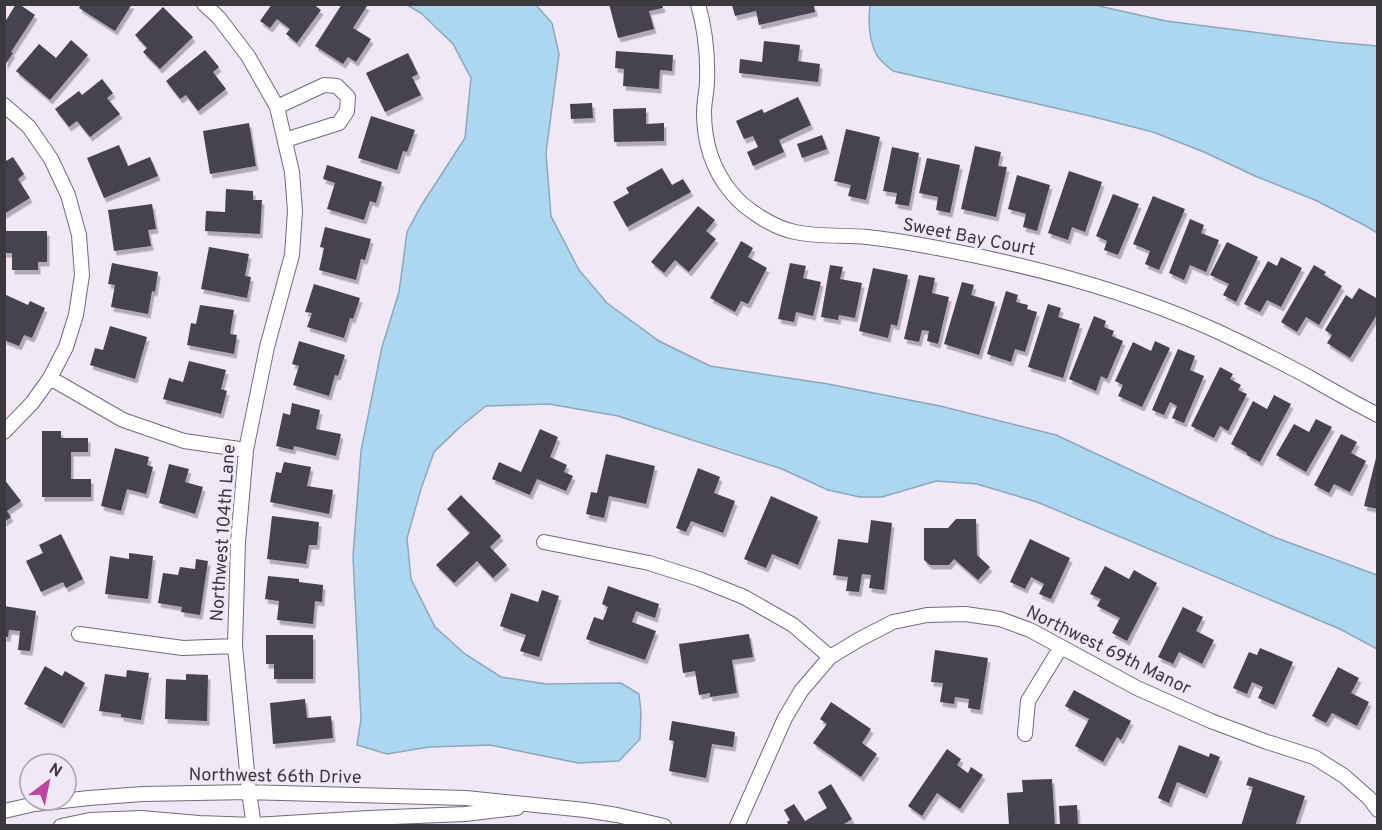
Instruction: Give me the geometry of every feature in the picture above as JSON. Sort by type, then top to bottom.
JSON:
[{"type":"street","name":"Northwest 104th Lane","points":[[204,4],[219,18],[248,56],[277,107],[292,172],[295,211],[292,255],[267,348],[246,450],[238,542],[235,646],[254,825]]},
{"type":"street","name":"Sweet Bay Court","points":[[698,4],[707,50],[704,111],[709,153],[717,173],[732,194],[748,209],[771,223],[794,232],[868,237],[975,255],[1036,269],[1150,303],[1275,360],[1377,415]]},
{"type":"street","points":[[277,107],[324,85],[337,86],[348,98],[347,111],[339,123],[285,140]]},
{"type":"street","points":[[4,105],[29,127],[51,159],[68,195],[79,235],[82,275],[76,315],[66,347],[50,378],[32,404],[4,432]]},
{"type":"street","points":[[50,378],[123,420],[184,441],[246,450]]},
{"type":"street","points":[[544,542],[649,563],[744,597],[793,625],[830,657]]},
{"type":"street","name":"Northwest 69th Manor","points":[[737,825],[785,718],[801,691],[830,657],[893,622],[927,615],[965,614],[1000,619],[1030,630],[1137,688],[1211,721],[1314,757],[1344,776],[1369,798],[1377,810]]},
{"type":"street","points":[[79,634],[183,648],[235,646]]},
{"type":"street","points":[[1025,734],[1028,701],[1061,646]]},
{"type":"street","name":"Northwest 66th Drive","points":[[4,810],[36,804],[143,794],[249,792],[466,798],[546,805],[617,815],[664,825]]},
{"type":"street","name":"Northwest 66th Drive","points":[[61,825],[90,820],[141,818],[254,825],[465,814],[546,805]]},
{"type":"water","points":[[1090,4],[1166,21],[1377,46],[1377,233],[1315,200],[1153,132],[893,71],[878,57],[870,32],[870,5]]},
{"type":"water","points":[[407,5],[536,5],[552,23],[559,54],[546,153],[551,216],[579,270],[607,303],[659,341],[710,366],[828,384],[940,406],[1056,435],[1274,537],[1377,575],[1377,649],[1340,629],[1037,502],[977,484],[936,481],[882,497],[860,497],[828,490],[782,469],[618,416],[549,404],[486,406],[434,452],[407,538],[411,579],[435,627],[465,654],[501,677],[546,684],[621,683],[639,694],[640,739],[619,761],[578,763],[490,745],[429,747],[387,754],[357,745],[361,719],[353,557],[361,451],[382,347],[399,292],[407,232],[465,138],[471,78],[453,44],[421,13]]},
{"type":"building","points":[[16,4],[35,15],[5,65],[5,22]]},
{"type":"building","points":[[81,4],[132,4],[115,31],[79,8]]},
{"type":"building","points":[[272,4],[313,4],[321,10],[297,43],[286,34],[290,29],[277,19],[270,28],[260,21]]},
{"type":"building","points":[[342,4],[367,6],[353,28],[371,39],[356,62],[348,57],[343,64],[315,46]]},
{"type":"building","points":[[609,4],[662,4],[663,8],[649,11],[654,29],[618,38]]},
{"type":"building","points":[[732,5],[814,5],[815,12],[759,25],[756,11],[735,16]]},
{"type":"building","points":[[163,7],[193,37],[160,69],[143,52],[147,48],[135,35]]},
{"type":"building","points":[[71,40],[88,55],[50,100],[16,71],[39,44],[56,58]]},
{"type":"building","points":[[764,41],[800,45],[798,61],[820,64],[818,82],[739,73],[740,59],[762,62]]},
{"type":"building","points":[[205,50],[219,67],[213,72],[226,89],[198,111],[186,95],[180,99],[166,81]]},
{"type":"building","points":[[616,51],[673,55],[672,71],[660,70],[659,89],[623,86],[624,69],[615,68]]},
{"type":"building","points":[[408,53],[418,74],[412,77],[421,95],[385,112],[366,73]]},
{"type":"building","points":[[102,79],[113,93],[107,98],[120,114],[90,137],[77,121],[69,127],[55,109],[79,91],[82,95]]},
{"type":"building","points":[[798,97],[811,125],[779,140],[784,152],[753,166],[747,152],[758,147],[753,136],[744,139],[736,121],[762,109],[764,113]]},
{"type":"building","points":[[592,103],[593,118],[571,119],[570,104]]},
{"type":"building","points":[[646,108],[646,124],[664,123],[664,141],[614,142],[613,109]]},
{"type":"building","points":[[371,116],[415,130],[407,152],[403,151],[397,170],[358,158]]},
{"type":"building","points":[[249,123],[256,166],[210,174],[203,131]]},
{"type":"building","points":[[846,129],[880,137],[866,200],[848,196],[851,185],[834,181]]},
{"type":"building","points":[[822,135],[827,149],[802,158],[797,144]]},
{"type":"building","points":[[119,145],[128,166],[150,157],[158,176],[104,198],[87,158]]},
{"type":"building","points":[[975,146],[1001,152],[998,166],[1007,167],[996,217],[961,209]]},
{"type":"building","points":[[892,147],[919,153],[909,206],[895,204],[897,193],[883,191]]},
{"type":"building","points":[[13,157],[24,174],[18,179],[30,198],[4,214],[4,162]]},
{"type":"building","points":[[927,158],[960,165],[950,213],[936,210],[938,197],[919,193]]},
{"type":"building","points":[[327,165],[382,182],[376,203],[370,201],[364,220],[327,209],[335,183],[323,179]]},
{"type":"building","points":[[662,168],[672,185],[683,179],[691,192],[627,227],[613,202],[629,193],[626,188]]},
{"type":"building","points":[[1069,171],[1102,182],[1085,232],[1072,227],[1068,240],[1048,233]]},
{"type":"building","points":[[1017,175],[1050,185],[1037,231],[1023,227],[1026,214],[1008,209]]},
{"type":"building","points":[[226,189],[253,191],[253,200],[262,200],[260,234],[205,231],[206,211],[225,212]]},
{"type":"building","points":[[1113,194],[1139,204],[1118,255],[1104,250],[1107,241],[1096,236]]},
{"type":"building","points":[[1153,196],[1185,209],[1159,270],[1145,264],[1150,251],[1133,244]]},
{"type":"building","points":[[152,204],[156,229],[148,230],[151,246],[114,251],[108,210]]},
{"type":"building","points":[[698,206],[715,220],[706,231],[716,239],[689,272],[675,260],[664,273],[651,262]]},
{"type":"building","points":[[1190,219],[1204,225],[1201,233],[1219,240],[1206,272],[1190,265],[1184,280],[1169,273]]},
{"type":"building","points":[[325,227],[371,239],[365,260],[361,259],[356,280],[319,270],[324,248],[320,247]]},
{"type":"building","points":[[4,231],[47,231],[47,262],[38,262],[38,270],[12,270],[12,253],[4,253]]},
{"type":"building","points":[[741,241],[753,248],[748,257],[767,268],[748,304],[741,301],[735,312],[710,298]]},
{"type":"building","points":[[1227,242],[1258,257],[1236,302],[1223,295],[1229,284],[1210,275]]},
{"type":"building","points":[[209,247],[249,254],[245,276],[251,277],[247,298],[201,289]]},
{"type":"building","points":[[1281,257],[1302,268],[1281,307],[1267,300],[1260,312],[1244,304],[1268,261],[1277,266]]},
{"type":"building","points":[[112,263],[158,272],[148,314],[111,307],[115,285],[108,284]]},
{"type":"building","points":[[790,263],[806,266],[803,278],[821,282],[813,316],[796,312],[794,322],[778,319]]},
{"type":"building","points":[[830,265],[843,267],[840,279],[862,283],[855,318],[839,315],[838,320],[821,317]]},
{"type":"building","points":[[1314,265],[1326,272],[1324,275],[1342,286],[1319,325],[1306,317],[1297,332],[1281,322]]},
{"type":"building","points":[[873,268],[908,275],[897,326],[891,324],[888,338],[859,331]]},
{"type":"building","points":[[919,275],[935,278],[932,293],[949,297],[938,344],[927,341],[929,331],[922,330],[919,342],[904,339]]},
{"type":"building","points":[[962,282],[974,285],[971,295],[995,302],[979,355],[944,344]]},
{"type":"building","points":[[314,284],[360,298],[353,319],[350,318],[344,338],[307,327],[312,313],[305,312]]},
{"type":"building","points":[[1359,288],[1378,299],[1378,313],[1350,358],[1327,343],[1332,335],[1325,330],[1346,295],[1352,299]]},
{"type":"building","points":[[1006,291],[1018,295],[1016,302],[1028,305],[1027,309],[1037,312],[1025,352],[1015,349],[1011,362],[987,354]]},
{"type":"building","points":[[4,294],[28,305],[30,301],[45,308],[32,338],[24,335],[19,346],[4,340]]},
{"type":"building","points":[[1048,304],[1061,308],[1058,317],[1080,324],[1063,378],[1028,367]]},
{"type":"building","points":[[200,305],[234,310],[230,334],[237,335],[234,354],[187,345],[191,323],[196,324]]},
{"type":"building","points":[[1094,316],[1106,321],[1104,327],[1114,331],[1112,336],[1123,341],[1107,379],[1101,376],[1096,391],[1069,379]]},
{"type":"building","points":[[110,326],[147,337],[135,379],[90,365],[95,348],[103,350]]},
{"type":"building","points":[[299,341],[345,355],[338,376],[335,375],[329,396],[293,385],[299,366],[292,364]]},
{"type":"building","points":[[1155,341],[1170,348],[1142,407],[1118,396],[1123,385],[1115,381],[1133,342],[1151,351]]},
{"type":"building","points":[[1178,349],[1195,356],[1190,370],[1204,376],[1184,423],[1172,418],[1177,406],[1170,402],[1164,415],[1152,410]]},
{"type":"building","points":[[189,361],[226,370],[221,389],[227,391],[221,414],[163,399],[169,378],[183,382]]},
{"type":"building","points":[[1220,367],[1233,374],[1230,379],[1241,385],[1238,390],[1247,394],[1228,431],[1220,426],[1214,438],[1191,426]]},
{"type":"building","points":[[1274,395],[1291,404],[1260,462],[1231,444],[1253,401],[1267,409]]},
{"type":"building","points":[[292,403],[320,410],[316,429],[341,434],[336,456],[294,446],[293,450],[276,446],[283,413],[290,415]]},
{"type":"building","points":[[1316,419],[1332,427],[1306,472],[1276,455],[1294,424],[1309,432]]},
{"type":"building","points":[[540,429],[558,437],[550,457],[567,465],[564,472],[573,476],[566,491],[537,479],[530,495],[492,479],[499,462],[521,472]]},
{"type":"building","points":[[42,431],[61,431],[61,438],[88,438],[88,452],[71,452],[71,479],[91,479],[91,497],[42,497]]},
{"type":"building","points":[[1341,434],[1357,442],[1351,453],[1366,461],[1350,492],[1334,484],[1329,493],[1314,485]]},
{"type":"building","points":[[115,448],[149,457],[147,465],[153,467],[146,494],[127,489],[121,511],[101,506]]},
{"type":"building","points":[[606,454],[655,466],[646,504],[609,496],[604,518],[586,514],[591,492],[597,493]]},
{"type":"building","points":[[1378,454],[1378,509],[1364,506]]},
{"type":"building","points":[[284,462],[311,467],[307,486],[333,490],[329,514],[270,502],[276,472],[281,473]]},
{"type":"building","points":[[169,464],[189,469],[185,482],[203,487],[195,514],[159,503]]},
{"type":"building","points":[[698,468],[720,477],[714,493],[735,501],[723,533],[691,521],[686,532],[676,528]]},
{"type":"building","points":[[4,479],[21,501],[7,511],[11,517],[4,522]]},
{"type":"building","points":[[461,495],[501,536],[490,547],[507,565],[493,578],[477,561],[454,583],[436,565],[470,533],[447,509]]},
{"type":"building","points":[[771,496],[818,517],[798,565],[772,554],[766,568],[744,559]]},
{"type":"building","points":[[272,516],[319,522],[317,545],[309,545],[306,564],[267,559]]},
{"type":"building","points":[[956,519],[976,519],[977,555],[990,567],[978,580],[954,559],[949,565],[930,565],[924,560],[924,528],[948,528]]},
{"type":"building","points":[[871,520],[892,523],[884,590],[869,588],[871,575],[862,574],[859,592],[846,591],[848,577],[833,575],[838,539],[868,543]]},
{"type":"building","points":[[61,534],[83,579],[66,588],[63,582],[41,592],[26,561],[43,553],[39,545]]},
{"type":"building","points":[[1030,539],[1070,558],[1051,599],[1039,594],[1044,584],[1031,577],[1025,589],[1010,582]]},
{"type":"building","points":[[129,553],[153,556],[148,599],[105,594],[110,556],[129,559]]},
{"type":"building","points":[[196,559],[208,561],[200,615],[181,612],[182,607],[158,603],[163,573],[178,575],[180,567],[195,569]]},
{"type":"building","points":[[1105,566],[1129,579],[1134,570],[1157,583],[1127,641],[1112,633],[1120,618],[1097,606],[1101,599],[1090,594]]},
{"type":"building","points":[[268,576],[299,579],[299,582],[323,585],[322,602],[315,601],[313,624],[277,620],[279,601],[265,599]]},
{"type":"building","points":[[608,586],[659,604],[655,618],[636,611],[632,622],[656,631],[645,660],[586,639],[594,617],[603,620],[608,607],[602,604]]},
{"type":"building","points":[[542,590],[559,596],[539,657],[520,651],[526,635],[500,626],[511,593],[538,602]]},
{"type":"building","points":[[4,606],[36,611],[30,651],[18,650],[20,631],[9,630],[8,637],[4,637]]},
{"type":"building","points":[[1183,607],[1203,617],[1196,631],[1214,640],[1202,664],[1179,652],[1173,664],[1158,657]]},
{"type":"building","points":[[749,634],[753,657],[732,660],[737,693],[710,697],[710,693],[699,695],[695,671],[683,673],[679,644]]},
{"type":"building","points":[[266,635],[313,635],[313,679],[274,679],[274,664],[266,664]]},
{"type":"building","points":[[1260,648],[1293,662],[1274,705],[1258,698],[1263,687],[1252,682],[1247,694],[1233,688],[1249,652],[1257,655]]},
{"type":"building","points":[[935,650],[988,658],[980,710],[968,708],[969,699],[955,697],[954,704],[940,702],[943,683],[931,682]]},
{"type":"building","points":[[45,666],[62,676],[65,671],[85,683],[62,724],[24,704]]},
{"type":"building","points":[[1338,667],[1359,678],[1351,693],[1369,702],[1357,726],[1332,713],[1326,723],[1312,716]]},
{"type":"building","points":[[127,670],[149,673],[141,720],[99,711],[105,674],[126,677]]},
{"type":"building","points":[[186,674],[208,675],[207,721],[165,719],[166,679],[186,680]]},
{"type":"building","points":[[1074,690],[1131,721],[1121,740],[1117,737],[1103,762],[1075,746],[1089,719],[1065,706]]},
{"type":"building","points":[[305,699],[307,718],[331,716],[333,738],[273,744],[270,703]]},
{"type":"building","points":[[831,702],[871,729],[862,743],[877,754],[861,777],[813,743],[827,724],[820,719]]},
{"type":"building","points":[[672,721],[735,732],[733,747],[712,744],[706,778],[669,771],[674,741],[669,740]]},
{"type":"building","points":[[1179,745],[1209,757],[1210,753],[1220,757],[1205,794],[1177,782],[1169,803],[1158,798]]},
{"type":"building","points":[[947,749],[961,759],[957,765],[968,773],[971,767],[983,775],[960,809],[937,793],[922,816],[908,806]]},
{"type":"building","points":[[1249,777],[1305,796],[1295,826],[1267,824],[1267,826],[1241,826],[1253,787],[1246,785]]},
{"type":"building","points":[[1052,779],[1055,826],[1009,826],[1007,793],[1023,792],[1022,780]]},
{"type":"building","points":[[831,784],[852,819],[841,826],[789,826],[787,822],[790,820],[784,810],[794,804],[805,821],[827,808],[818,792]]},
{"type":"building","points":[[1077,805],[1078,826],[1060,826],[1059,806]]}]
